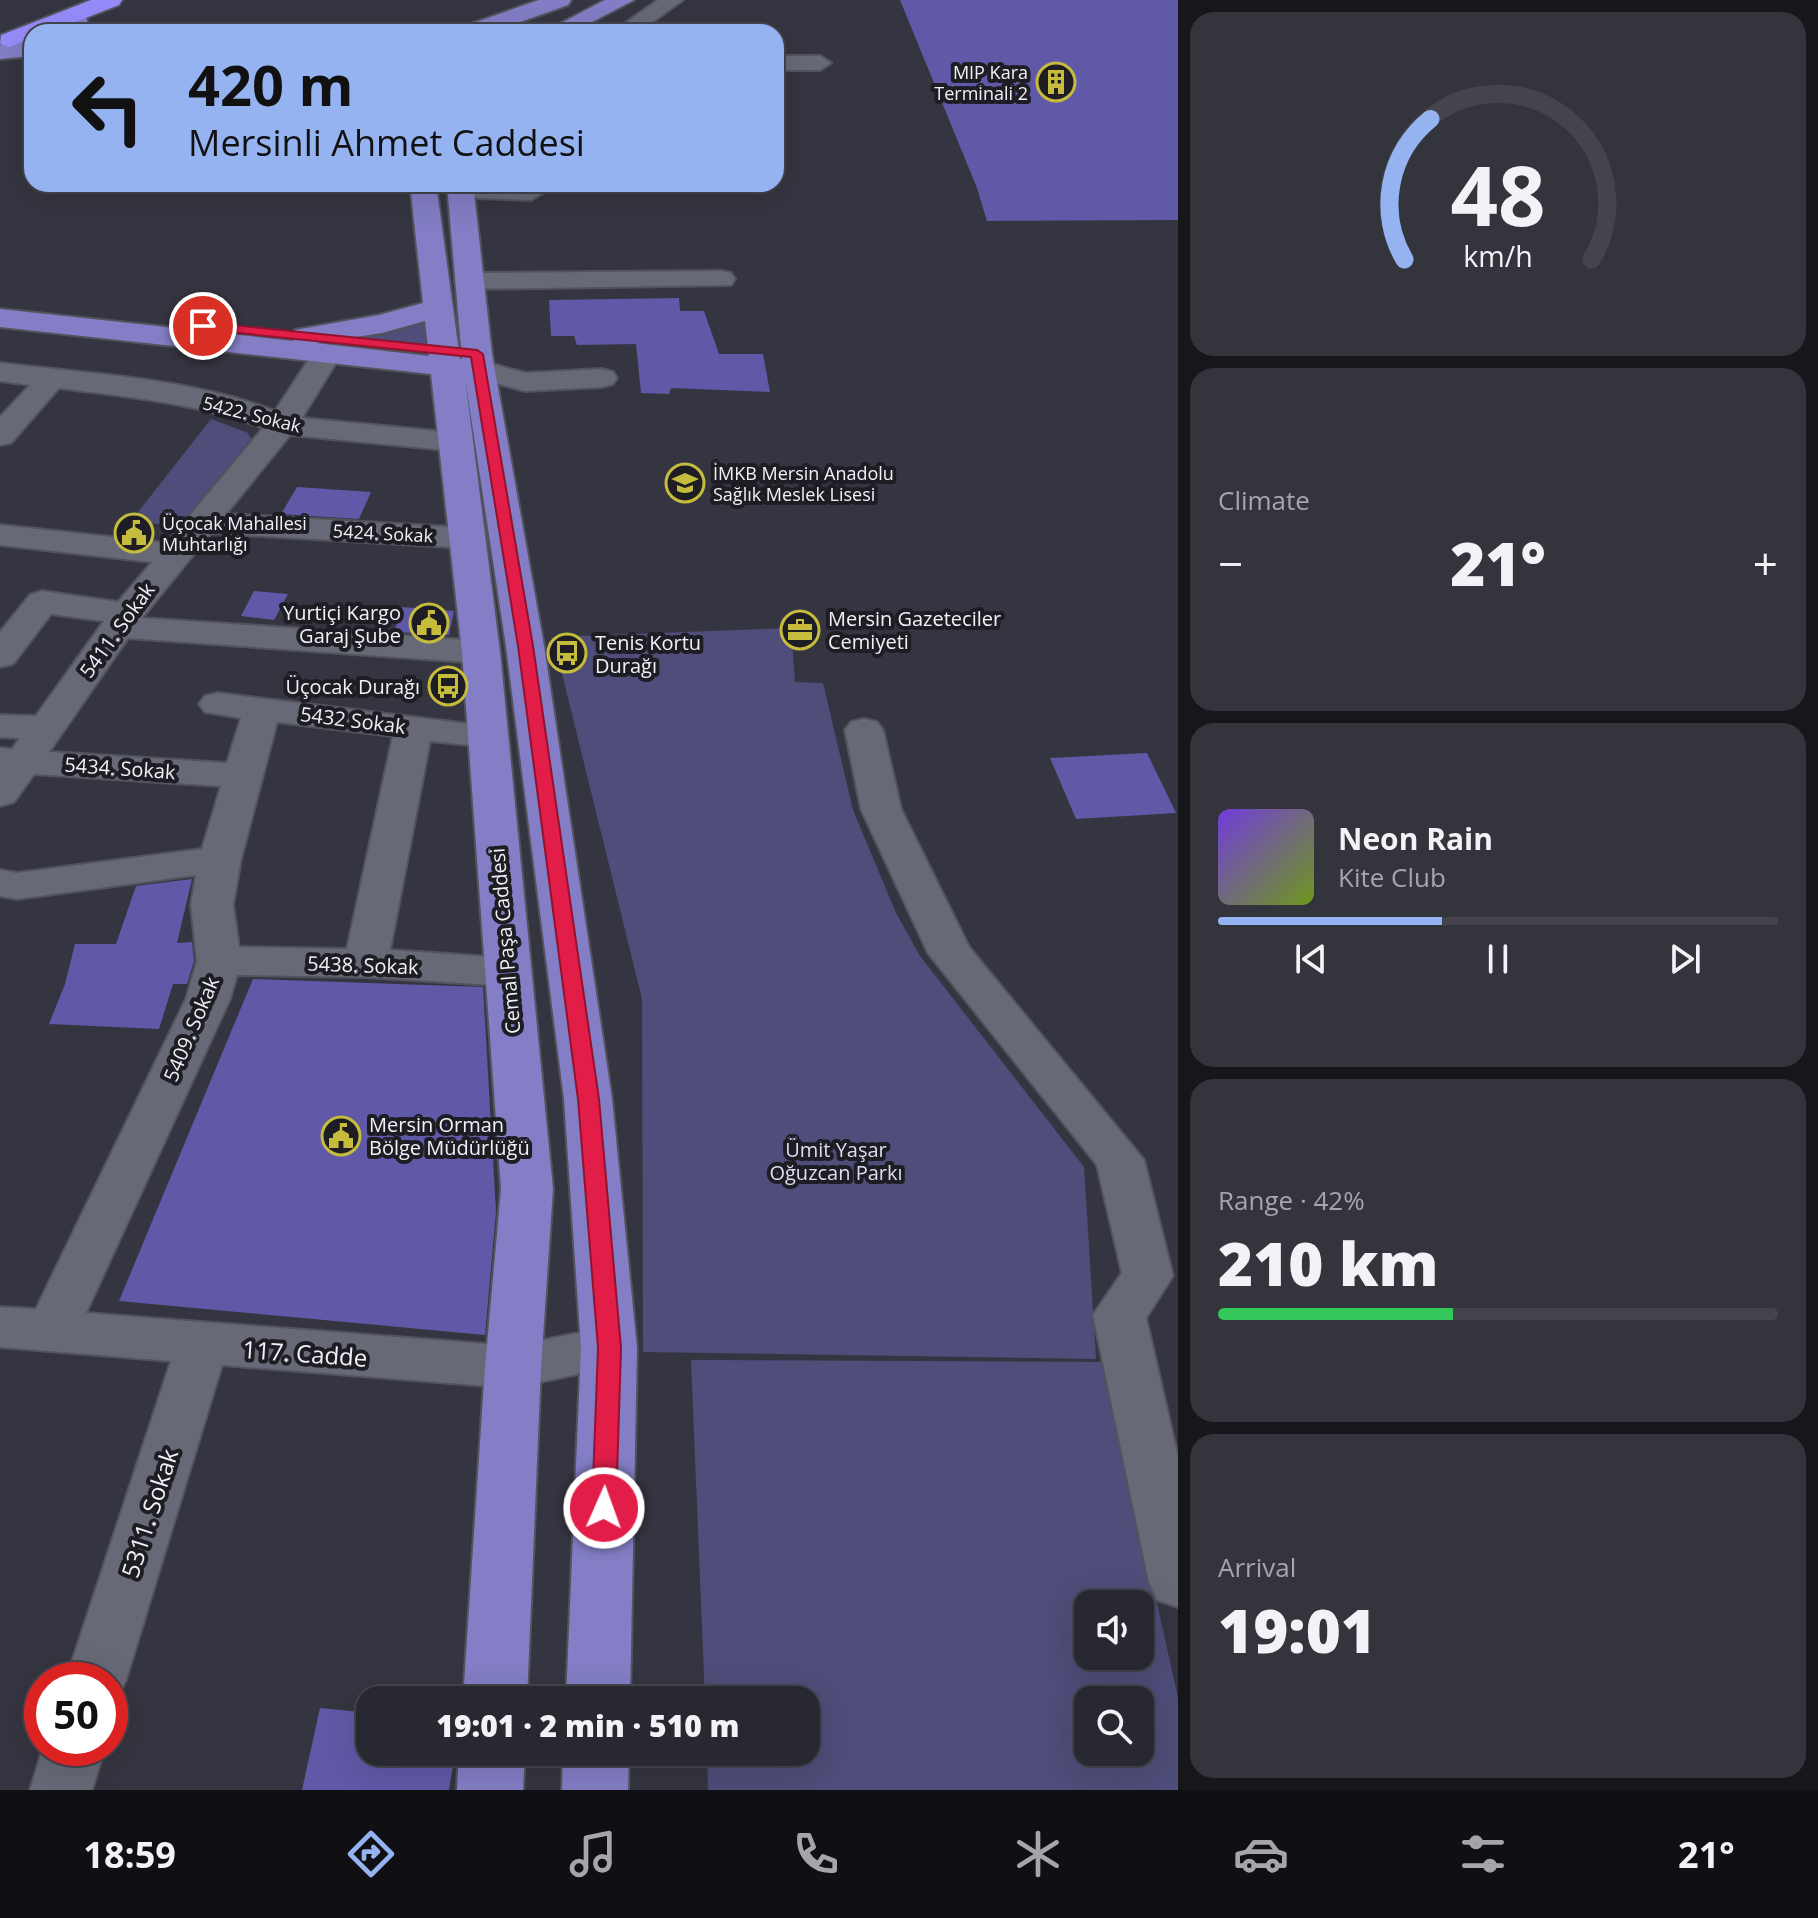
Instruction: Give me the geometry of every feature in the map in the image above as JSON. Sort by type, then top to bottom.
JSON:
[{"type":"highway","points":[[54,24],[111,0]]},
{"type":"main road","points":[[492,24],[560,0]]},
{"type":"main road","points":[[572,24],[623,0]]},
{"type":"main road","name":"Cemal Paşa Caddesi","points":[[448,192],[468,538],[481,652],[527,1189],[513,1367],[496,1686]]},
{"type":"main road","points":[[323,349],[454,295]]},
{"type":"main road","points":[[0,300],[323,349],[460,381]]},
{"type":"main road","points":[[0,318],[323,349],[460,381]]},
{"type":"main road","name":"Cemal Paşa Caddesi","points":[[460,381],[525,646],[588,1099],[609,1348],[598,1686]]},
{"type":"main road","points":[[490,1790],[491,1766]]},
{"type":"main road","points":[[595,1790],[596,1766]]},
{"type":"street","points":[[636,24],[672,0]]},
{"type":"street","points":[[784,63],[820,63]]},
{"type":"street","points":[[454,295],[721,279]]},
{"type":"street","name":"5411. Sokak","points":[[0,794],[11,761],[44,728],[174,554],[282,425],[323,349]]},
{"type":"street","name":"5422. Sokak","points":[[0,372],[147,390],[241,409],[282,425],[460,381],[602,378]]},
{"type":"street","points":[[0,436],[52,378]]},
{"type":"street","name":"5424. Sokak","points":[[202,523],[468,538]]},
{"type":"street","points":[[0,535],[174,554]]},
{"type":"street","points":[[0,656],[42,602],[123,621],[481,652]]},
{"type":"street","name":"5432 Sokak","points":[[218,704],[488,736]]},
{"type":"street","name":"5409. Sokak","points":[[52,1331],[208,999],[219,961],[212,905],[220,859],[262,709]]},
{"type":"street","points":[[0,726],[44,728]]},
{"type":"street","points":[[366,963],[414,727]]},
{"type":"street","points":[[864,730],[881,809],[950,953],[1120,1160],[1148,1276],[1119,1315],[1178,1582]]},
{"type":"street","name":"5434. Sokak","points":[[11,761],[241,776]]},
{"type":"street","points":[[0,883],[17,886],[220,859]]},
{"type":"street","name":"5438. Sokak","points":[[219,961],[366,963],[508,972]]},
{"type":"street","name":"117. Cadde","points":[[0,1327],[513,1367],[609,1348]]},
{"type":"street","name":"5311. Sokak","points":[[102,1662],[202,1345]]},
{"type":"street","points":[[61,1790],[68,1766]]},
{"type":"green space","points":[[425,320],[428,345],[332,335]]},
{"type":"green space","points":[[211,419],[248,433],[251,439],[182,527],[131,521]]},
{"type":"green space","name":"Ümit Yaşar Oğuzcan Parkı","points":[[791,628],[795,682],[823,683],[853,810],[896,913],[920,956],[1084,1167],[1096,1359],[643,1352],[642,999],[553,637]]},
{"type":"green space","points":[[691,1360],[1104,1362],[1178,1698],[1178,1790],[708,1790],[707,1766],[820,1766],[820,1686],[704,1686]]},
{"type":"building","name":"MIP Kara Terminali 2","points":[[900,0],[1178,0],[1178,220],[987,221],[977,188]]},
{"type":"building","points":[[679,298],[680,311],[704,311],[719,354],[763,354],[770,392],[671,388],[669,394],[641,393],[636,344],[577,345],[574,336],[551,336],[549,300]]},
{"type":"building","points":[[297,487],[371,492],[359,519],[281,514]]},
{"type":"building","points":[[254,591],[288,594],[274,620],[241,616]]},
{"type":"building","points":[[402,607],[454,611],[449,635],[394,632]]},
{"type":"building","points":[[1147,753],[1176,813],[1076,819],[1050,758]]},
{"type":"building","points":[[192,879],[177,943],[192,942],[194,961],[187,984],[173,984],[159,1029],[49,1024],[65,984],[75,944],[116,944],[136,886]]},
{"type":"building","name":"Mersin Orman Bölge Müdürlüğü","points":[[253,979],[483,987],[496,1211],[485,1335],[119,1301]]},
{"type":"building","points":[[320,1708],[356,1712],[356,1766],[453,1766],[449,1790],[302,1790]]},
{"type":"place","name":"MIP Kara Terminali 2","points":[[1056,82]]},
{"type":"place","name":"İMKB Mersin Anadolu Sağlık Meslek Lisesi","points":[[685,483]]},
{"type":"place","name":"Üçocak Mahallesi Muhtarlığı","points":[[134,533]]},
{"type":"place","name":"Yurtiçi Kargo Garaj Şube","points":[[429,623]]},
{"type":"place","name":"Mersin Gazeteciler Cemiyeti","points":[[800,630]]},
{"type":"place","name":"Tenis Kortu Durağı","points":[[567,653]]},
{"type":"place","name":"Üçocak Durağı","points":[[448,686]]},
{"type":"place","name":"Mersin Orman Bölge Müdürlüğü","points":[[341,1136]]},
{"type":"route","points":[[203,326],[477,354],[525,646],[588,1099],[609,1348],[604,1508]]}]
